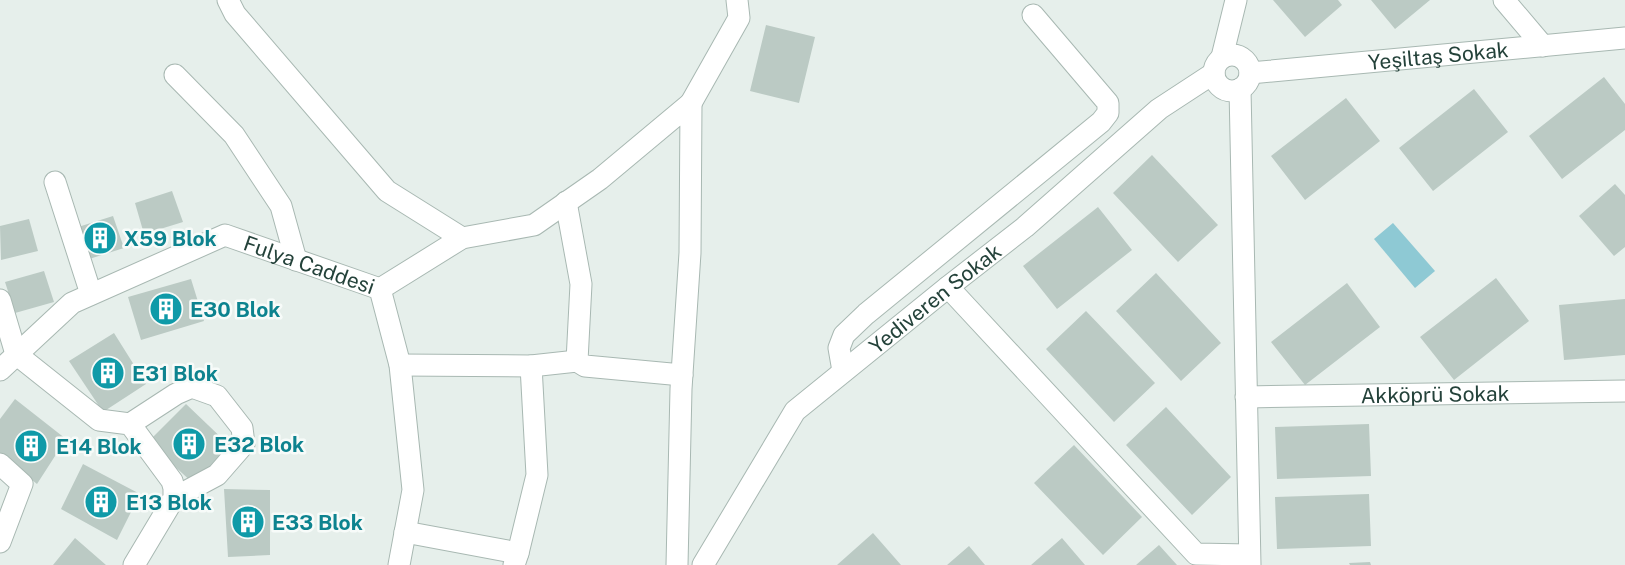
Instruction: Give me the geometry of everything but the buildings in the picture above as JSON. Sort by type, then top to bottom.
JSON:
[{"type":"street","points":[[228,0],[235,14],[387,191],[462,238]]},
{"type":"street","points":[[380,289],[462,238],[534,225],[600,178],[691,103],[739,18],[737,0]]},
{"type":"street","points":[[1236,0],[1216,82],[1224,90],[1233,91],[1245,81]]},
{"type":"street","points":[[1504,0],[1543,46]]},
{"type":"street","points":[[843,371],[839,348],[844,335],[1108,113],[1108,103],[1032,15]]},
{"type":"street","name":"Yeşiltaş Sokak","points":[[1245,81],[1625,38]]},
{"type":"street","points":[[948,287],[1196,554],[1250,560],[1246,397],[1245,81],[1248,64],[1239,56],[1231,55],[1218,65]]},
{"type":"street","name":"Yediveren Sokak","points":[[703,565],[795,411],[1026,227],[1159,109],[1218,65]]},
{"type":"street","points":[[176,75],[234,135],[281,206],[296,260]]},
{"type":"street","points":[[677,565],[682,375],[690,253],[691,103]]},
{"type":"street","points":[[55,182],[92,294]]},
{"type":"street","points":[[566,202],[581,284],[577,361]]},
{"type":"street","name":"Fulya Caddesi","points":[[0,370],[72,303],[225,235],[380,289],[400,365],[413,490],[398,565]]},
{"type":"street","points":[[0,300],[16,354],[99,420],[130,424],[176,394],[192,387],[217,396],[242,428],[244,443],[218,475],[174,498],[134,565]]},
{"type":"street","points":[[400,365],[531,366],[577,361],[585,366],[682,375]]},
{"type":"street","points":[[405,532],[516,559],[537,475],[531,366]]},
{"type":"street","name":"Akköprü Sokak","points":[[1246,397],[1625,390]]},
{"type":"street","points":[[130,424],[172,481],[174,498]]},
{"type":"street","points":[[0,464],[22,484],[0,542]]},
{"type":"water","points":[[1393,223],[1435,271],[1415,288],[1374,239]]},
{"type":"place","name":"X59 Blok","points":[[100,238]]},
{"type":"place","name":"E30 Blok","points":[[166,309]]},
{"type":"place","name":"E31 Blok","points":[[108,373]]},
{"type":"place","name":"E32 Blok","points":[[189,444]]},
{"type":"place","name":"E14 Blok","points":[[31,446]]},
{"type":"place","name":"E13 Blok","points":[[101,502]]},
{"type":"place","name":"E33 Blok","points":[[248,522]]}]
